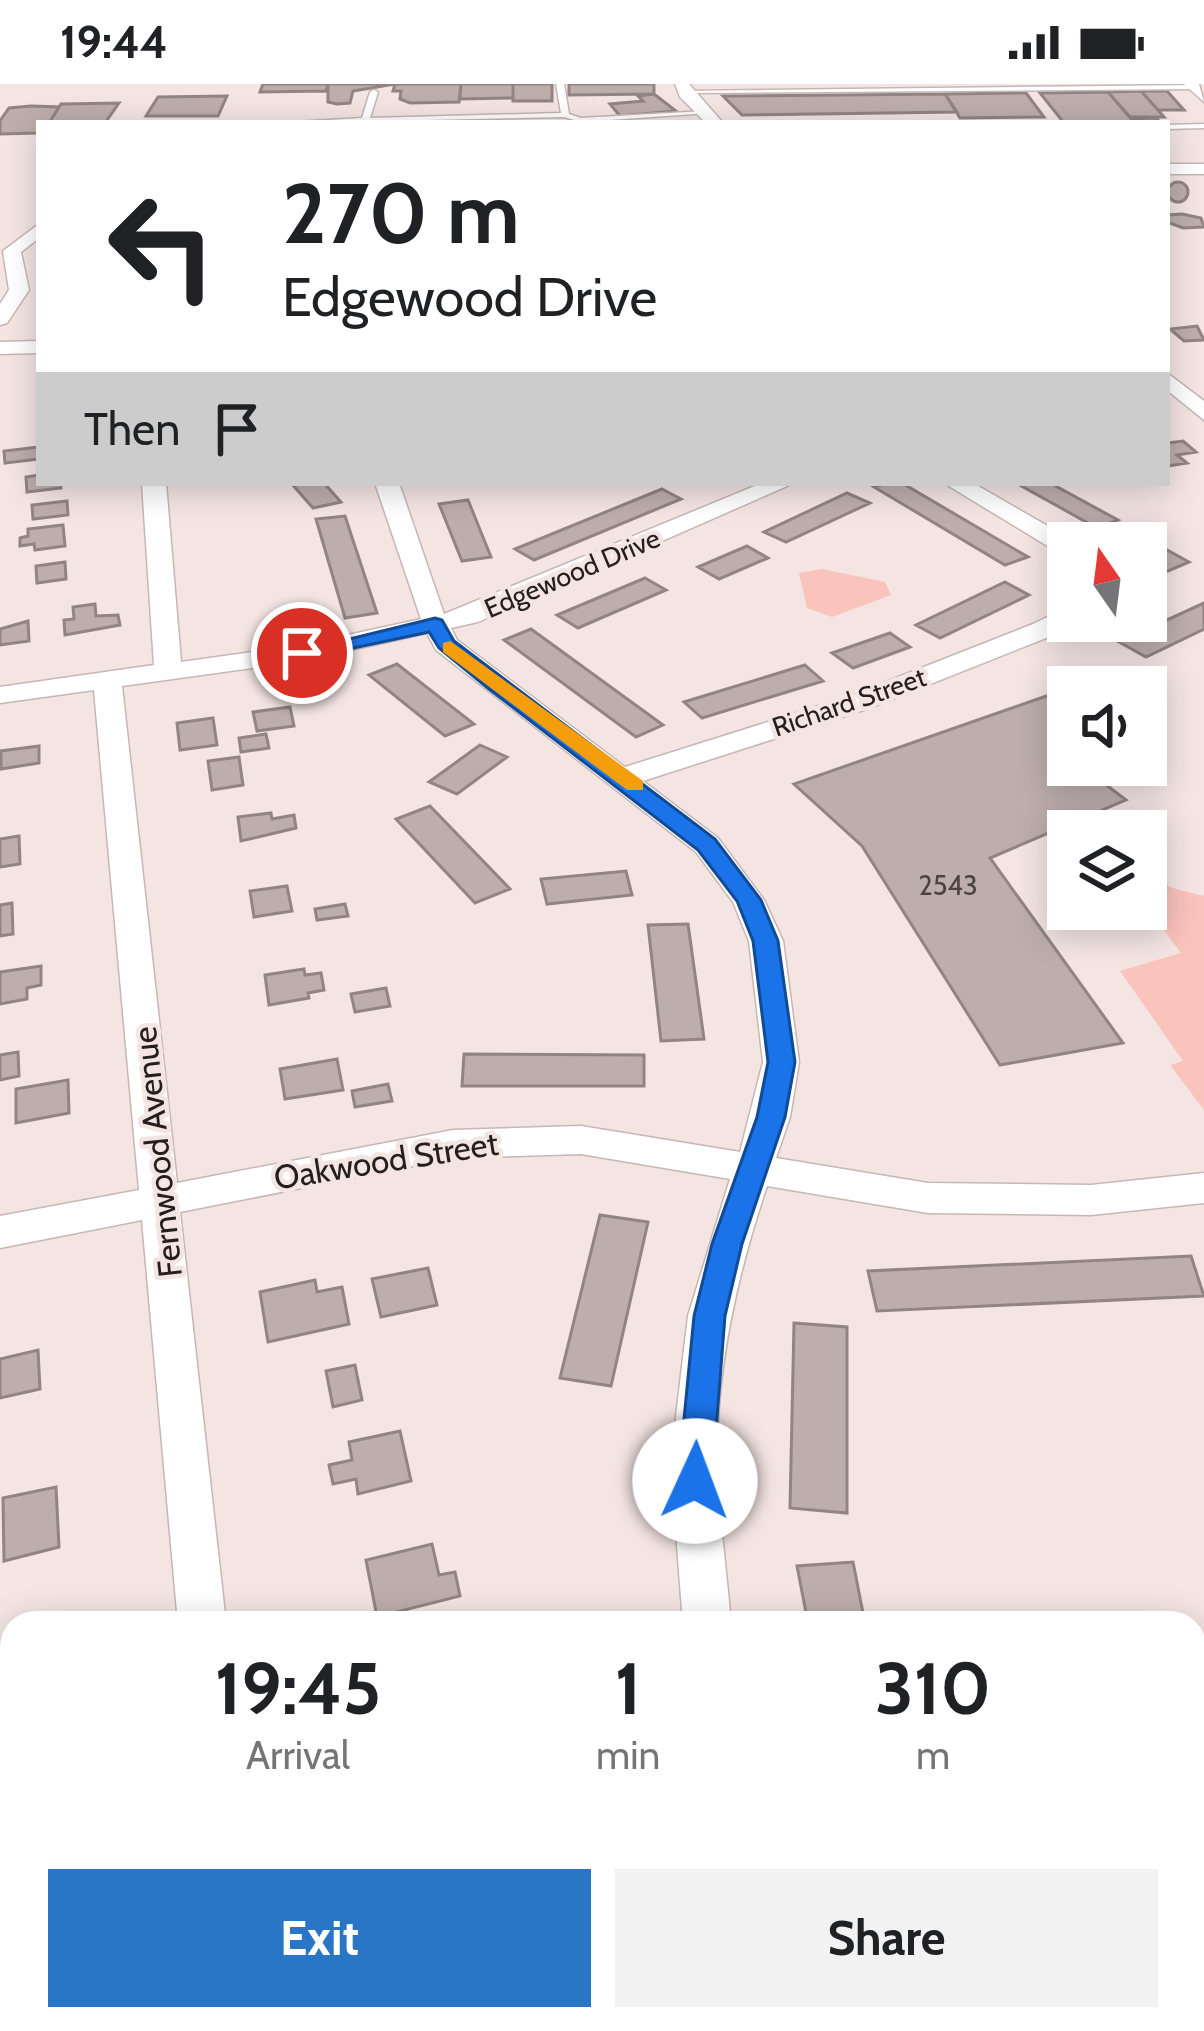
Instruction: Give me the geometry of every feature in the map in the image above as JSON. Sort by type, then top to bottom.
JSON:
[{"type":"street","points":[[683,88],[710,118]]},
{"type":"street","points":[[1170,169],[1204,169]]},
{"type":"street","points":[[0,319],[19,290],[12,250],[36,231]]},
{"type":"street","points":[[0,348],[36,347]]},
{"type":"street","points":[[1170,382],[1204,413]]},
{"type":"street","points":[[154,486],[168,672]]},
{"type":"street","points":[[388,486],[446,644],[707,844],[748,900],[766,941],[781,1062],[771,1117],[752,1166],[710,1316],[695,1481],[705,1611]]},
{"type":"street","name":"Edgewood Drive","points":[[0,695],[302,653],[469,616],[775,486]]},
{"type":"street","points":[[961,486],[1047,536]]},
{"type":"street","name":"Richard Street","points":[[624,777],[860,702],[1047,627]]},
{"type":"street","name":"Fernwood Avenue","points":[[107,681],[201,1611]]},
{"type":"street","name":"Oakwood Street","points":[[0,1232],[454,1144],[516,1139],[580,1140],[752,1166],[811,1181],[970,1200],[1091,1200],[1204,1188]]},
{"type":"lane","points":[[560,84],[565,115]]},
{"type":"lane","points":[[683,88],[1196,89]]},
{"type":"lane","points":[[366,119],[374,92]]},
{"type":"lane","points":[[345,120],[565,115],[596,120]]},
{"type":"lane","points":[[638,120],[710,118]]},
{"type":"lane","points":[[1170,127],[1204,127]]},
{"type":"shaded area","points":[[822,569],[885,582],[891,595],[832,617],[807,608],[799,573]]},
{"type":"shaded area","points":[[1167,885],[1204,896],[1204,1110],[1170,1065],[1183,1061],[1120,971],[1181,953],[1164,930]]},
{"type":"building","points":[[263,84],[328,84],[326,91],[260,92]]},
{"type":"building","points":[[328,84],[395,84],[353,91],[350,103],[337,104],[328,102]]},
{"type":"building","points":[[395,84],[461,84],[459,102],[410,103],[400,99],[401,91],[393,91]]},
{"type":"building","points":[[461,84],[513,84],[513,98],[460,99]]},
{"type":"building","points":[[513,84],[552,84],[552,101],[513,101]]},
{"type":"building","points":[[569,84],[654,84],[654,94],[569,95]]},
{"type":"building","points":[[1141,91],[1164,117],[1130,117],[1108,92]]},
{"type":"building","points":[[1141,91],[1167,91],[1184,110],[1158,110]]},
{"type":"building","points":[[1108,92],[1131,119],[1158,120],[1062,120],[1040,93]]},
{"type":"building","points":[[1026,93],[1044,117],[960,118],[945,94]]},
{"type":"building","points":[[654,94],[676,111],[620,116],[610,104],[643,101],[638,96]]},
{"type":"building","points":[[945,94],[957,112],[742,115],[723,96]]},
{"type":"building","points":[[227,96],[218,116],[146,116],[158,97]]},
{"type":"building","points":[[119,103],[107,120],[51,120],[61,104]]},
{"type":"building","points":[[59,107],[51,120],[36,120],[36,133],[0,134],[0,121],[9,108]]},
{"type":"building","points":[[1171,185],[1185,185],[1185,199],[1171,199]]},
{"type":"building","points":[[1170,215],[1201,218],[1204,227],[1183,228],[1170,223]]},
{"type":"building","points":[[1197,326],[1204,340],[1184,341],[1170,329]]},
{"type":"building","points":[[1183,441],[1196,452],[1177,455],[1187,463],[1170,466],[1170,443]]},
{"type":"building","points":[[36,447],[36,459],[5,463],[4,451]]},
{"type":"building","points":[[36,475],[36,486],[61,488],[27,492],[26,477]]},
{"type":"building","points":[[294,486],[327,486],[341,502],[313,508]]},
{"type":"building","points":[[907,486],[1028,557],[1005,565],[874,487]]},
{"type":"building","points":[[1021,486],[1056,486],[1118,520],[1086,522]]},
{"type":"building","points":[[662,489],[681,499],[534,560],[515,549]]},
{"type":"building","points":[[847,493],[870,503],[786,542],[764,532]]},
{"type":"building","points":[[468,500],[491,557],[462,561],[439,504]]},
{"type":"building","points":[[67,501],[68,515],[33,519],[32,505]]},
{"type":"building","points":[[345,516],[377,613],[345,618],[316,519]]},
{"type":"building","points":[[63,525],[65,546],[35,550],[34,544],[20,546],[28,529]]},
{"type":"building","points":[[747,546],[768,558],[719,579],[698,567]]},
{"type":"building","points":[[1167,550],[1189,562],[1168,571]]},
{"type":"building","points":[[65,562],[66,579],[37,583],[36,566]]},
{"type":"building","points":[[645,578],[666,590],[578,628],[557,615]]},
{"type":"building","points":[[1005,582],[1029,595],[940,638],[916,625]]},
{"type":"building","points":[[1204,603],[1204,629],[1146,657],[1119,642],[1167,642],[1167,620]]},
{"type":"building","points":[[95,604],[96,616],[118,615],[120,625],[65,635],[64,620],[74,619],[73,607]]},
{"type":"building","points":[[28,621],[29,641],[0,645],[0,629]]},
{"type":"building","points":[[531,629],[663,725],[636,737],[504,640]]},
{"type":"building","points":[[890,633],[910,647],[853,668],[832,653]]},
{"type":"building","points":[[397,664],[474,724],[445,736],[369,675]]},
{"type":"building","points":[[805,665],[823,681],[702,718],[684,702]]},
{"type":"building","points":[[1047,696],[1047,786],[1108,786],[1126,800],[1103,810],[1047,810],[1047,834],[990,858],[1123,1043],[1000,1065],[862,846],[794,784]]},
{"type":"building","points":[[290,707],[294,726],[257,731],[253,712]]},
{"type":"building","points":[[213,718],[217,745],[180,750],[177,723]]},
{"type":"building","points":[[266,734],[269,748],[241,752],[239,738]]},
{"type":"building","points":[[480,745],[507,757],[457,794],[429,782]]},
{"type":"building","points":[[39,746],[39,763],[1,769],[1,751]]},
{"type":"building","points":[[239,757],[243,785],[212,790],[208,761]]},
{"type":"building","points":[[430,806],[510,889],[475,903],[396,819]]},
{"type":"building","points":[[271,813],[272,819],[294,815],[296,828],[241,841],[238,817]]},
{"type":"building","points":[[19,836],[20,864],[0,867],[0,839]]},
{"type":"building","points":[[626,871],[632,895],[547,904],[541,879]]},
{"type":"building","points":[[287,886],[292,911],[254,917],[250,891]]},
{"type":"building","points":[[12,903],[13,934],[0,936],[0,905]]},
{"type":"building","points":[[345,904],[348,916],[317,920],[315,909]]},
{"type":"building","points":[[688,924],[704,1039],[661,1041],[648,925]]},
{"type":"building","points":[[41,966],[41,985],[27,988],[27,999],[0,1004],[0,972]]},
{"type":"building","points":[[304,969],[305,975],[321,973],[324,990],[308,993],[309,998],[269,1005],[265,975]]},
{"type":"building","points":[[386,988],[390,1006],[355,1012],[351,994]]},
{"type":"building","points":[[18,1052],[19,1076],[0,1080],[0,1055]]},
{"type":"building","points":[[464,1054],[644,1055],[644,1086],[462,1086]]},
{"type":"building","points":[[337,1059],[343,1090],[285,1099],[280,1069]]},
{"type":"building","points":[[68,1080],[69,1113],[16,1123],[16,1089]]},
{"type":"building","points":[[388,1084],[392,1101],[355,1107],[352,1091]]},
{"type":"building","points":[[600,1215],[648,1222],[611,1386],[560,1378]]},
{"type":"building","points":[[1191,1256],[1204,1296],[877,1311],[868,1271]]},
{"type":"building","points":[[428,1268],[437,1305],[381,1317],[372,1279]]},
{"type":"building","points":[[315,1280],[317,1292],[342,1287],[349,1324],[268,1342],[260,1292]]},
{"type":"building","points":[[794,1323],[847,1327],[847,1513],[790,1508]]},
{"type":"building","points":[[38,1350],[40,1389],[0,1398],[0,1359]]},
{"type":"building","points":[[355,1365],[362,1400],[333,1407],[326,1371]]},
{"type":"building","points":[[400,1431],[411,1481],[358,1494],[356,1479],[333,1484],[329,1465],[352,1460],[349,1442]]},
{"type":"building","points":[[56,1487],[59,1547],[4,1561],[3,1498]]},
{"type":"building","points":[[432,1544],[439,1575],[455,1572],[460,1596],[401,1611],[376,1611],[366,1560]]},
{"type":"building","points":[[853,1562],[863,1611],[806,1611],[797,1566]]},
{"type":"slow traffic","points":[[450,648],[635,786]]},
{"type":"route","points":[[302,653],[435,624],[446,644],[496,685],[707,844],[748,900],[766,941],[781,1062],[771,1117],[727,1244],[710,1316],[695,1481]]}]
